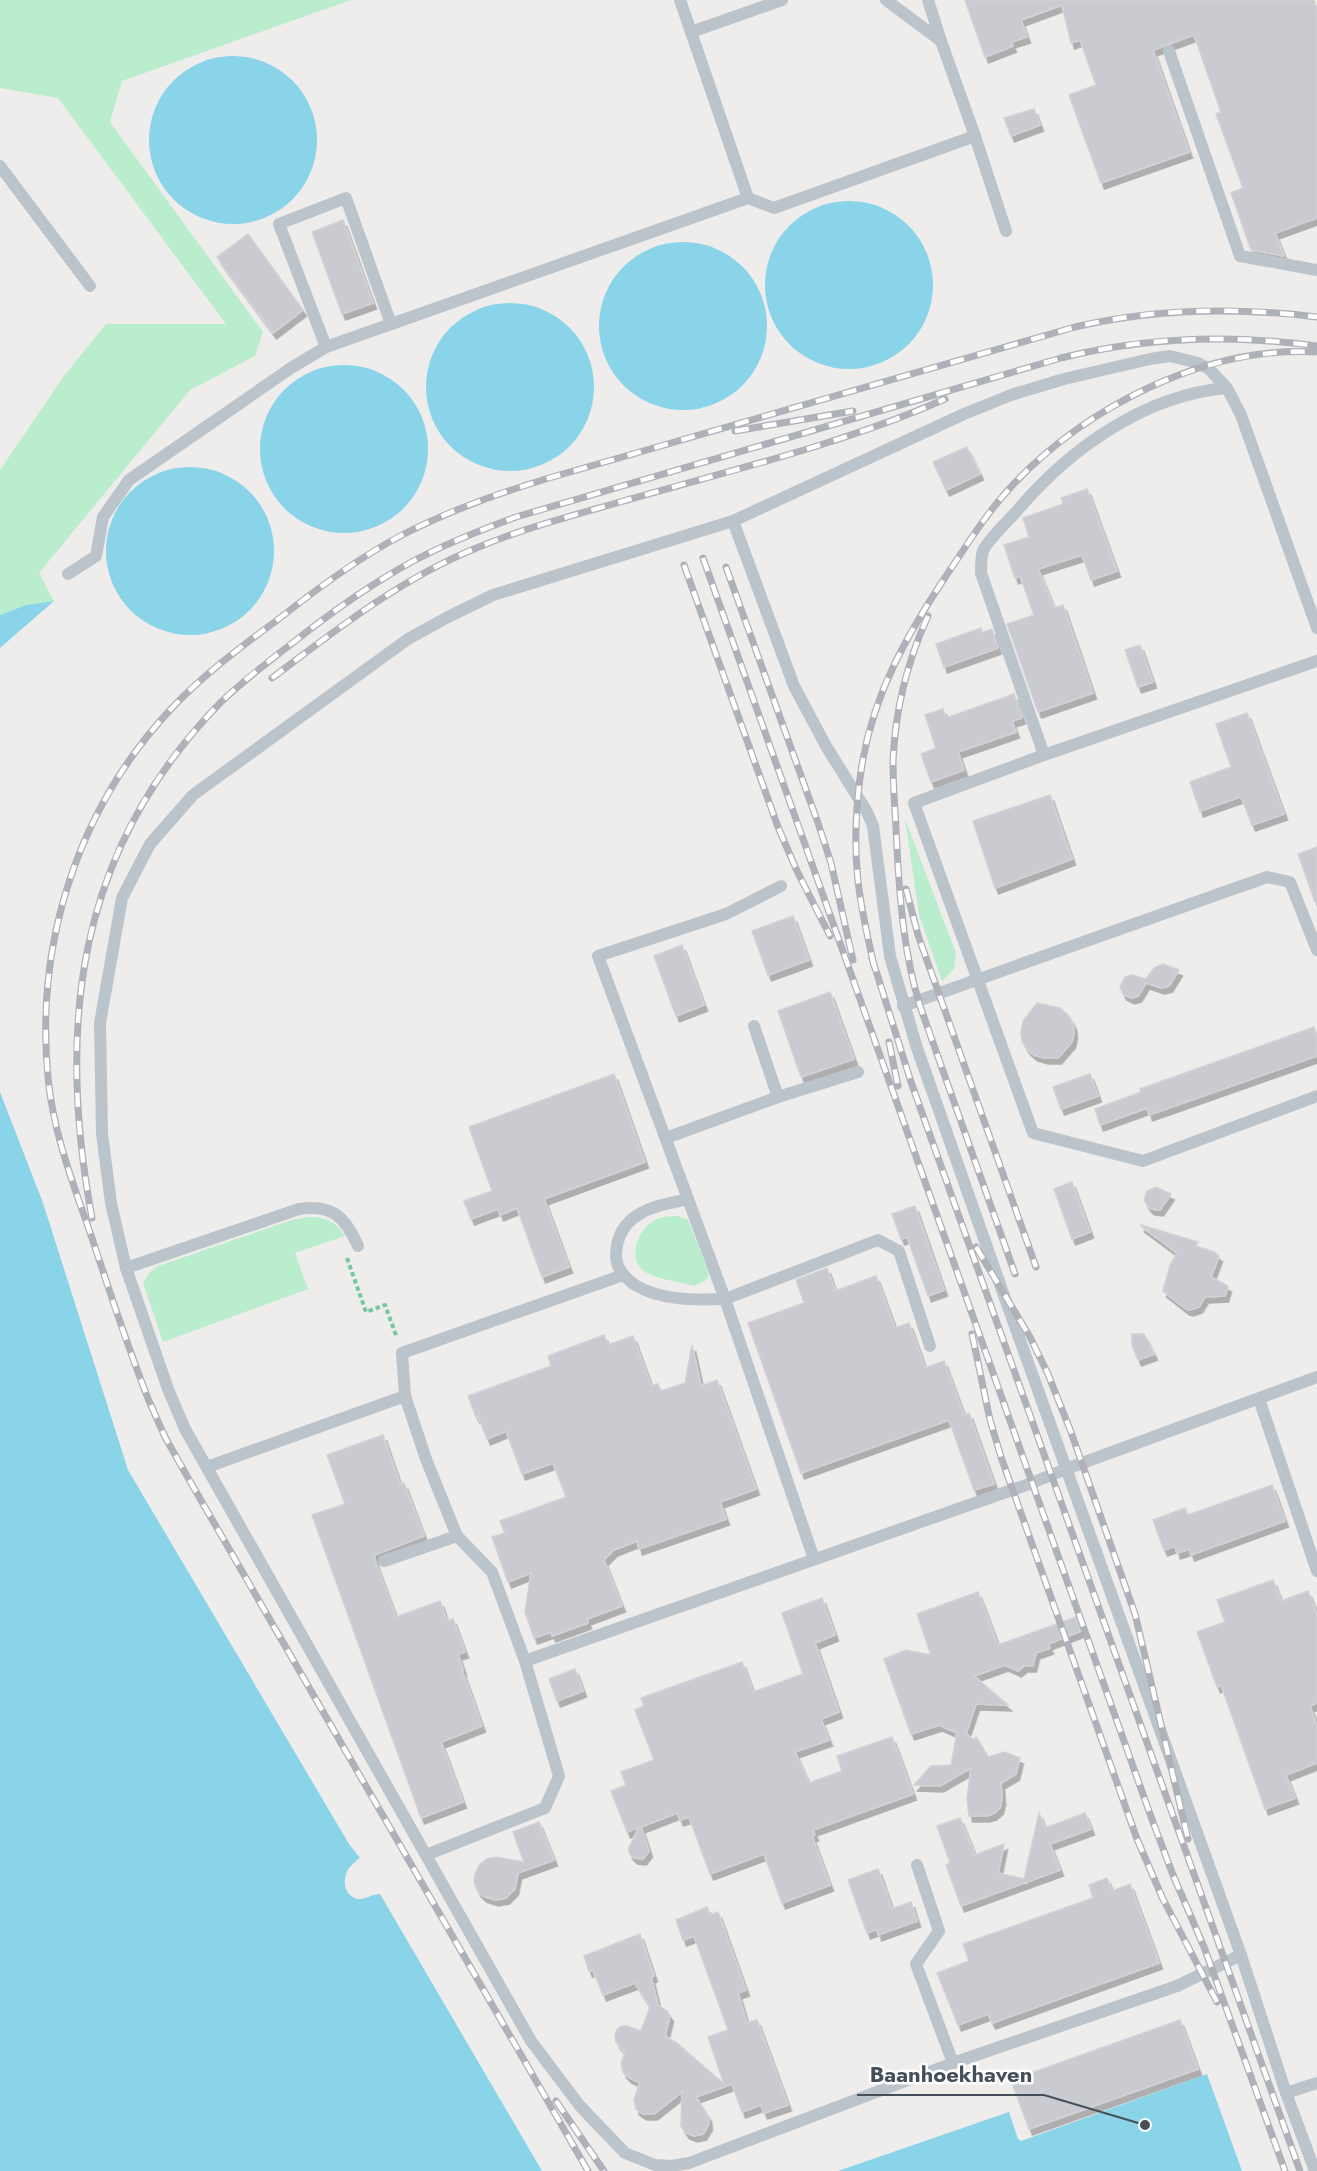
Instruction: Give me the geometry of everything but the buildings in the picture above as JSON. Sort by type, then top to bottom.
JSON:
[{"type":"lane","points":[[680,0],[748,198]]},
{"type":"lane","points":[[691,32],[782,0]]},
{"type":"lane","points":[[886,0],[941,41]]},
{"type":"lane","points":[[928,0],[1006,231]]},
{"type":"lane","points":[[1169,51],[1240,256],[1317,270]]},
{"type":"lane","points":[[68,574],[96,556],[103,517],[129,480],[291,368],[326,347],[748,198],[774,208],[975,136]]},
{"type":"lane","points":[[0,166],[90,286]]},
{"type":"lane","points":[[326,347],[279,224],[346,198],[391,324]]},
{"type":"lane","points":[[1241,1955],[1177,1986],[953,2063],[689,2163],[672,2166],[655,2165],[626,2153],[580,2106],[531,2041],[185,1429],[168,1389],[126,1268],[111,1203],[102,1134],[100,1023],[122,898],[150,844],[193,795],[408,639],[492,596],[733,521],[964,414],[1011,396],[1064,379],[1170,356],[1205,367],[1227,388],[1241,415],[1317,628]]},
{"type":"lane","points":[[1044,755],[981,573],[983,550],[1038,486],[1071,456],[1103,434],[1172,398],[1199,391],[1227,388]]},
{"type":"lane","points":[[733,521],[794,686],[826,746],[873,825],[890,956],[903,1006],[1241,1955],[1286,2093],[1315,2171]]},
{"type":"lane","points":[[1317,661],[1044,755],[914,803],[1033,1133],[1143,1161],[1317,1096]]},
{"type":"lane","points":[[903,1006],[1267,877],[1290,882],[1317,950]]},
{"type":"lane","points":[[781,886],[726,914],[598,956],[725,1299],[813,1559]]},
{"type":"lane","points":[[754,1026],[778,1097]]},
{"type":"lane","points":[[666,1138],[778,1097],[858,1072]]},
{"type":"lane","points":[[688,1199],[655,1206],[638,1215],[623,1228],[616,1244],[616,1261],[623,1275],[635,1285],[666,1296],[699,1300],[725,1299],[878,1240],[899,1251],[930,1346]]},
{"type":"lane","points":[[126,1268],[299,1209],[309,1208],[329,1210],[338,1215],[351,1230],[358,1246]]},
{"type":"lane","points":[[426,1855],[545,1808],[560,1776],[525,1661],[492,1572],[457,1536],[426,1459],[405,1396],[402,1353],[623,1275]]},
{"type":"lane","points":[[525,1661],[1029,1484],[1317,1377]]},
{"type":"lane","points":[[207,1467],[405,1396]]},
{"type":"lane","points":[[1259,1399],[1317,1571]]},
{"type":"lane","points":[[384,1561],[457,1536]]},
{"type":"lane","points":[[917,1865],[939,1930],[916,1964],[953,2063]]},
{"type":"lane","points":[[1286,2093],[1317,2083]]},
{"type":"path","points":[[358,1246],[344,1252],[366,1312],[385,1305],[402,1353]]},
{"type":"green space","points":[[0,0],[351,0],[122,81],[110,122],[263,332],[255,356],[190,390],[39,573],[54,601],[26,605],[0,615],[0,470],[64,376],[106,324],[226,324],[58,98],[0,88]]},
{"type":"green space","points":[[905,819],[956,953],[954,969],[942,981],[919,915]]},
{"type":"green space","points":[[678,1216],[688,1220],[708,1271],[705,1281],[694,1286],[648,1274],[636,1258],[635,1251],[640,1236],[649,1224],[660,1218]]},
{"type":"green space","points":[[308,1217],[330,1221],[345,1236],[295,1253],[308,1289],[163,1342],[143,1283],[150,1272],[158,1266],[292,1220]]},
{"type":"water","points":[[233,56],[265,62],[280,70],[292,81],[303,93],[311,108],[317,140],[311,172],[303,187],[292,199],[280,210],[265,218],[233,224],[201,218],[186,210],[174,199],[163,187],[155,172],[149,140],[155,108],[163,93],[174,81],[186,70],[201,62]]},
{"type":"water","points":[[849,201],[881,207],[896,215],[908,226],[919,238],[927,253],[933,285],[927,317],[919,332],[908,344],[896,355],[881,363],[849,369],[817,363],[802,355],[790,344],[779,332],[771,317],[765,285],[771,253],[779,238],[790,226],[802,215],[817,207]]},
{"type":"water","points":[[683,242],[715,248],[730,256],[742,267],[753,279],[761,294],[767,326],[761,358],[753,373],[742,385],[730,396],[715,404],[683,410],[651,404],[636,396],[624,385],[613,373],[605,358],[599,326],[605,294],[613,279],[624,267],[636,256],[651,248]]},
{"type":"water","points":[[510,303],[542,309],[557,317],[569,328],[580,340],[588,355],[594,387],[588,419],[580,434],[569,446],[557,457],[542,465],[510,471],[478,465],[463,457],[451,446],[440,434],[432,419],[426,387],[432,355],[440,340],[451,328],[463,317],[478,309]]},
{"type":"water","points":[[344,365],[376,371],[391,379],[403,390],[414,402],[422,417],[428,449],[422,481],[414,496],[403,508],[391,519],[376,527],[344,533],[312,527],[297,519],[285,508],[274,496],[266,481],[260,449],[266,417],[274,402],[285,390],[297,379],[312,371]]},
{"type":"water","points":[[190,467],[222,473],[237,481],[249,492],[260,504],[268,519],[274,551],[268,583],[260,598],[249,610],[237,621],[222,629],[190,635],[158,629],[143,621],[131,610],[120,598],[112,583],[106,551],[112,519],[120,504],[131,492],[143,481],[158,473]]},
{"type":"water","points":[[54,601],[0,648],[0,615],[26,605]]},
{"type":"water","points":[[0,1092],[43,1203],[128,1470],[349,1844],[360,1858],[351,1865],[345,1877],[347,1891],[358,1899],[380,1894],[542,2171],[0,2171]]},
{"type":"water","points":[[1207,2074],[1242,2171],[838,2171],[1009,2112],[1018,2139],[1021,2141]]},
{"type":"railway","points":[[588,2171],[187,1476],[165,1437],[141,1381],[65,1159],[54,1118],[48,1077],[46,1027],[49,977],[57,928],[70,880],[88,834],[111,789],[138,748],[171,709],[208,674],[307,597],[354,564],[404,534],[457,510],[549,478],[1075,327],[1135,316],[1196,311],[1256,312],[1317,317]]},
{"type":"railway","points":[[92,1218],[81,1146],[77,1076],[79,1008],[89,942],[107,879],[135,817],[173,758],[221,702],[266,663],[338,608],[415,560],[516,517],[1061,358],[1125,346],[1188,340],[1252,340],[1317,346]]},
{"type":"railway","points":[[874,966],[861,902],[856,851],[859,789],[868,734],[884,687],[905,643],[930,600],[984,520],[1010,488],[1073,432],[1110,408],[1149,388],[1189,371],[1231,359],[1273,353],[1315,352]]},
{"type":"railway","points":[[272,678],[344,624],[394,591],[446,561],[474,549],[546,523],[826,443],[945,399]]},
{"type":"railway","points":[[735,431],[853,411]]},
{"type":"railway","points":[[703,558],[1150,1814],[1204,1947],[1285,2171]]},
{"type":"railway","points":[[684,565],[778,827],[830,936]]},
{"type":"railway","points":[[726,567],[831,863],[853,960]]},
{"type":"railway","points":[[928,616],[903,687],[894,743],[894,795],[904,928],[910,967],[920,1006],[1015,1274]]},
{"type":"railway","points":[[906,889],[918,935],[1036,1267]]},
{"type":"railway","points":[[872,958],[911,1082],[1300,2171]]},
{"type":"railway","points":[[889,1042],[898,1086]]},
{"type":"railway","points":[[976,1247],[1030,1337],[1048,1374],[1071,1432],[1135,1614],[1188,1839]]},
{"type":"railway","points":[[972,1334],[990,1420],[1001,1457],[1137,1839],[1162,1897],[1217,2002]]},
{"type":"railway","points":[[556,2101],[604,2171]]},
{"type":"place","name":"Baanhoekhaven","points":[[1145,2125]]}]
